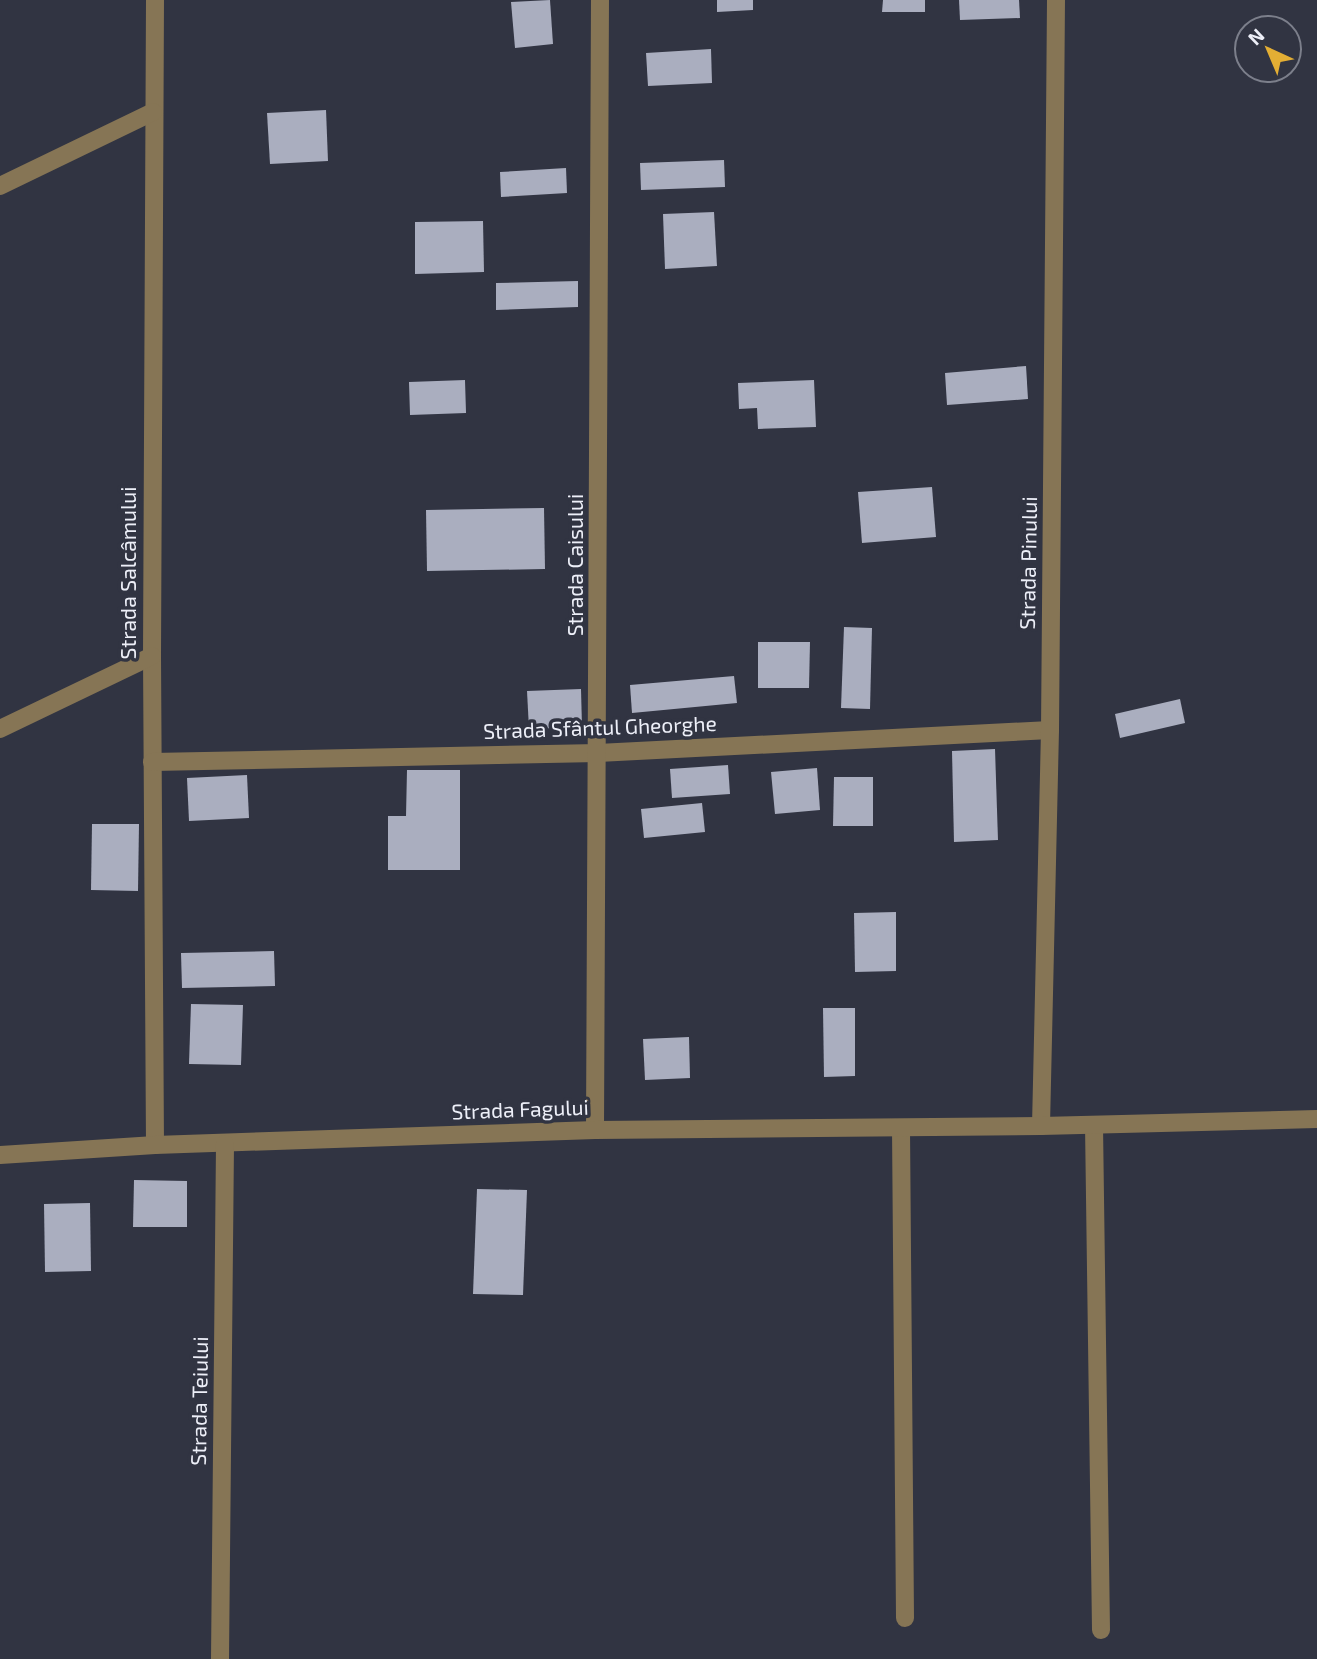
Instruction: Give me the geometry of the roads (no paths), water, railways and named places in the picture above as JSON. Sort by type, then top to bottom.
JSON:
[{"type":"street","name":"Strada Salcâmului","points":[[155,0],[152,656],[155,1145]]},
{"type":"street","name":"Strada Caisului","points":[[595,1130],[600,0]]},
{"type":"street","name":"Strada Pinului","points":[[1041,1126],[1050,730],[1056,0]]},
{"type":"street","points":[[0,186],[153,112]]},
{"type":"street","points":[[0,729],[152,656]]},
{"type":"street","name":"Strada Sfântul Gheorghe","points":[[152,762],[598,753],[1050,730]]},
{"type":"street","name":"Strada Fagului","points":[[0,1155],[155,1145],[595,1130],[1041,1126],[1317,1119]]},
{"type":"street","points":[[1094,1125],[1101,1630]]},
{"type":"street","points":[[901,1128],[905,1618]]},
{"type":"street","name":"Strada Teiului","points":[[220,1659],[225,1144]]}]
